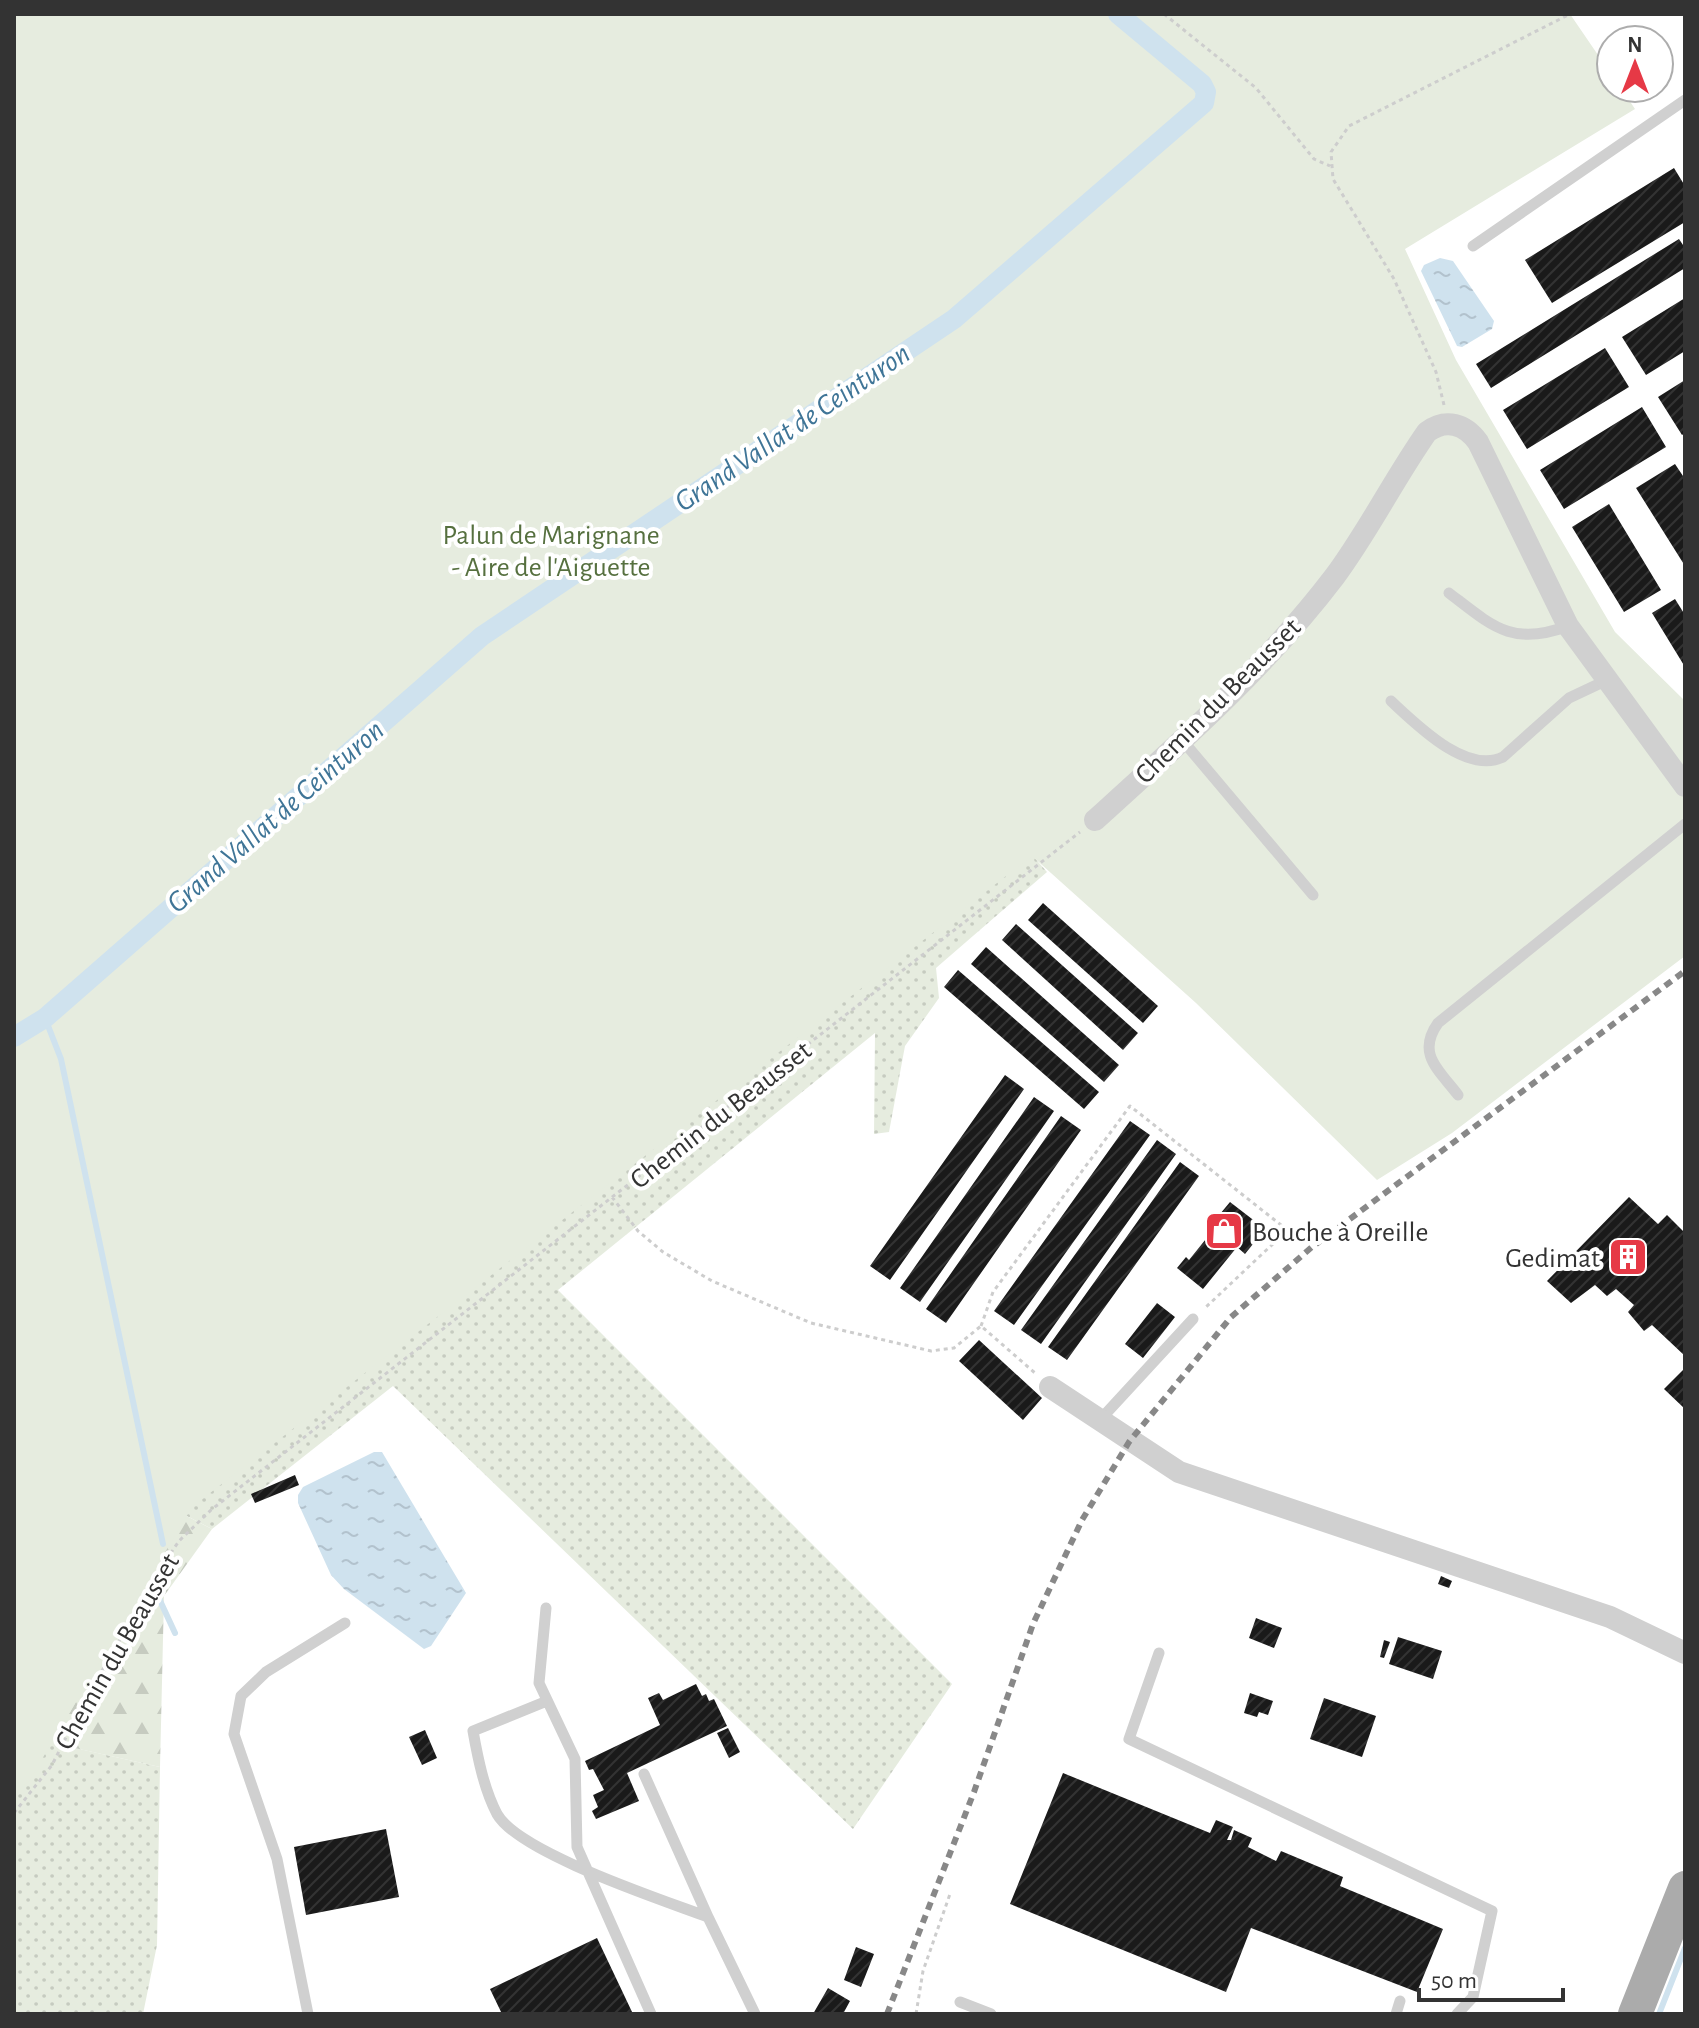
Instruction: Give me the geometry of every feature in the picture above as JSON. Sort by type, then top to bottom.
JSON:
[{"type":"main road","points":[[1635,2014],[1685,1888]]},
{"type":"street","points":[[1443,424],[1462,427],[1478,442],[1568,626],[1605,681],[1685,786]]},
{"type":"street","name":"Chemin du Beausset","points":[[1095,820],[1183,741],[1265,657],[1325,588],[1378,513],[1427,432],[1443,424]]},
{"type":"street","points":[[1050,1387],[1179,1472],[1610,1617],[1685,1653]]},
{"type":"lane","points":[[1473,246],[1685,100]]},
{"type":"lane","points":[[1449,593],[1503,632],[1548,633],[1568,626]]},
{"type":"lane","points":[[1391,701],[1427,733],[1469,759],[1491,763],[1503,757],[1569,698],[1605,681]]},
{"type":"lane","points":[[1183,741],[1313,895]]},
{"type":"lane","points":[[1458,1095],[1431,1058],[1427,1046],[1438,1023],[1685,824]]},
{"type":"lane","points":[[1099,1421],[1193,1319]]},
{"type":"lane","points":[[546,1608],[539,1683],[575,1759],[577,1847],[651,2014]]},
{"type":"lane","points":[[308,2014],[277,1859],[234,1734],[241,1696],[266,1672],[345,1623]]},
{"type":"lane","points":[[1159,1653],[1129,1739],[1492,1911],[1473,1997],[1457,2014]]},
{"type":"lane","points":[[547,1701],[473,1731],[478,1763],[498,1817],[546,1852],[708,1917]]},
{"type":"lane","points":[[644,1774],[755,2014]]},
{"type":"lane","points":[[1396,2014],[1400,2001]]},
{"type":"lane","points":[[960,2002],[991,2014]]},
{"type":"path","points":[[1164,14],[1256,88],[1314,159],[1330,166]]},
{"type":"path","points":[[1443,424],[1441,389],[1414,322],[1371,237],[1333,179],[1331,152],[1349,126],[1570,14]]},
{"type":"path","name":"Chemin du Beausset","points":[[14,1813],[52,1765],[84,1702],[179,1541],[211,1510],[1095,820]]},
{"type":"path","points":[[612,1197],[638,1231],[663,1252],[712,1281],[811,1323],[931,1351],[954,1348],[981,1326],[993,1292],[1130,1106],[1281,1225],[1277,1240],[1193,1319]]},
{"type":"path","points":[[981,1326],[1050,1387]]},
{"type":"path","points":[[916,2014],[923,1971],[950,1894]]},
{"type":"green space","name":"Palun de Marignane - Aire de l'Aiguette","points":[[14,14],[1570,14],[1595,51],[1595,104],[1632,104],[1635,109],[1405,249],[1456,360],[1615,632],[1685,701],[1685,956],[1452,1133],[1377,1180],[1196,1003],[1032,856],[192,1507],[29,1781],[14,1794]]},
{"type":"green space","points":[[955,334],[1033,856],[1047,872],[936,968],[939,998],[905,1046],[889,1132],[874,1134],[875,1033],[558,1290],[952,1684],[853,1829],[393,1386],[212,1529],[43,1442]]},
{"type":"green space","points":[[42,1442],[212,1529],[164,1596],[160,1767],[43,1741]]},
{"type":"green space","points":[[14,1639],[44,1741],[160,1767],[157,1945],[143,2014],[14,2014]]},
{"type":"water","points":[[1440,258],[1453,261],[1494,321],[1492,329],[1462,347],[1457,346],[1421,271],[1424,265]]},
{"type":"water","points":[[374,1452],[382,1452],[466,1593],[431,1646],[424,1649],[344,1589],[331,1575],[298,1503],[303,1487]]},
{"type":"building","points":[[1674,168],[1685,186],[1685,222],[1552,303],[1525,260]]},
{"type":"building","points":[[1679,239],[1685,248],[1685,268],[1491,388],[1476,364]]},
{"type":"building","points":[[1685,298],[1685,351],[1646,375],[1622,337]]},
{"type":"building","points":[[1605,348],[1629,387],[1527,449],[1503,410]]},
{"type":"building","points":[[1685,380],[1685,433],[1682,435],[1658,397]]},
{"type":"building","points":[[1642,407],[1666,447],[1564,509],[1540,470]]},
{"type":"building","points":[[1675,464],[1685,479],[1685,566],[1636,488]]},
{"type":"building","points":[[1609,504],[1661,590],[1624,612],[1572,527]]},
{"type":"building","points":[[1675,599],[1685,615],[1685,667],[1652,613]]},
{"type":"building","points":[[1043,903],[1158,1006],[1143,1023],[1028,920]]},
{"type":"building","points":[[1016,924],[1138,1033],[1123,1050],[1002,940]]},
{"type":"building","points":[[986,947],[1119,1065],[1104,1082],[971,964]]},
{"type":"building","points":[[958,970],[1099,1092],[1084,1109],[944,987]]},
{"type":"building","points":[[1005,1075],[1024,1089],[890,1280],[870,1266]]},
{"type":"building","points":[[1034,1097],[1054,1111],[920,1302],[900,1288]]},
{"type":"building","points":[[1061,1116],[1081,1130],[946,1323],[926,1309]]},
{"type":"building","points":[[1130,1121],[1150,1135],[1014,1325],[994,1311]]},
{"type":"building","points":[[1157,1140],[1176,1154],[1041,1344],[1021,1330]]},
{"type":"building","points":[[1180,1162],[1199,1176],[1067,1360],[1048,1347]]},
{"type":"building","name":"Gedimat","points":[[1629,1197],[1658,1224],[1667,1215],[1685,1233],[1685,1356],[1652,1325],[1644,1331],[1628,1312],[1634,1305],[1616,1289],[1607,1296],[1595,1285],[1571,1303],[1547,1281]]},
{"type":"building","points":[[1230,1202],[1265,1229],[1245,1254],[1237,1247],[1203,1289],[1177,1268],[1186,1257],[1189,1260],[1214,1229],[1210,1226]]},
{"type":"building","points":[[1157,1303],[1175,1317],[1143,1358],[1125,1344]]},
{"type":"building","points":[[979,1340],[1042,1398],[1023,1420],[959,1361]]},
{"type":"building","points":[[1685,1368],[1685,1409],[1664,1389]]},
{"type":"building","points":[[295,1475],[299,1485],[255,1503],[251,1494]]},
{"type":"building","points":[[1441,1576],[1452,1581],[1449,1588],[1438,1584]]},
{"type":"building","points":[[1256,1618],[1282,1628],[1274,1648],[1249,1638]]},
{"type":"building","points":[[1398,1637],[1442,1651],[1433,1679],[1389,1664]]},
{"type":"building","points":[[1384,1640],[1390,1642],[1384,1658],[1380,1657]]},
{"type":"building","points":[[696,1684],[702,1696],[706,1694],[709,1701],[714,1699],[727,1726],[627,1773],[639,1801],[596,1819],[592,1811],[598,1807],[593,1795],[604,1790],[585,1761],[660,1725],[648,1698],[659,1693],[663,1700]]},
{"type":"building","points":[[1250,1693],[1273,1701],[1268,1715],[1259,1712],[1257,1717],[1244,1713]]},
{"type":"building","points":[[1324,1698],[1376,1716],[1362,1757],[1310,1739]]},
{"type":"building","points":[[728,1728],[740,1752],[729,1758],[717,1733]]},
{"type":"building","points":[[425,1730],[437,1758],[422,1765],[409,1737]]},
{"type":"building","points":[[1063,1773],[1210,1833],[1216,1820],[1233,1827],[1227,1840],[1231,1840],[1234,1830],[1252,1838],[1248,1847],[1276,1861],[1281,1851],[1343,1877],[1340,1886],[1443,1929],[1417,1992],[1251,1928],[1226,1992],[1010,1904]]},
{"type":"building","points":[[386,1829],[399,1897],[306,1915],[294,1847]]},
{"type":"building","points":[[597,1938],[633,2014],[502,2014],[490,1989]]},
{"type":"building","points":[[856,1947],[874,1954],[861,1987],[844,1980]]},
{"type":"building","points":[[828,1988],[850,2001],[843,2014],[813,2014]]},
{"type":"waterway","name":"Grand Vallat de Ceinturon","points":[[14,1037],[45,1018],[482,636],[954,319],[1204,103],[1206,92],[1202,84],[1118,14]]},
{"type":"waterway","points":[[45,1018],[61,1059],[163,1544]]},
{"type":"waterway","points":[[156,1592],[175,1633]]},
{"type":"waterway","points":[[1659,2014],[1685,1948]]},
{"type":"railway","points":[[887,2014],[974,1792],[1033,1624],[1082,1520],[1129,1442],[1231,1317],[1312,1247],[1685,971]]},
{"type":"place","name":"Bouche à Oreille","points":[[1224,1231]]},
{"type":"place","name":"Gedimat","points":[[1628,1257]]}]
